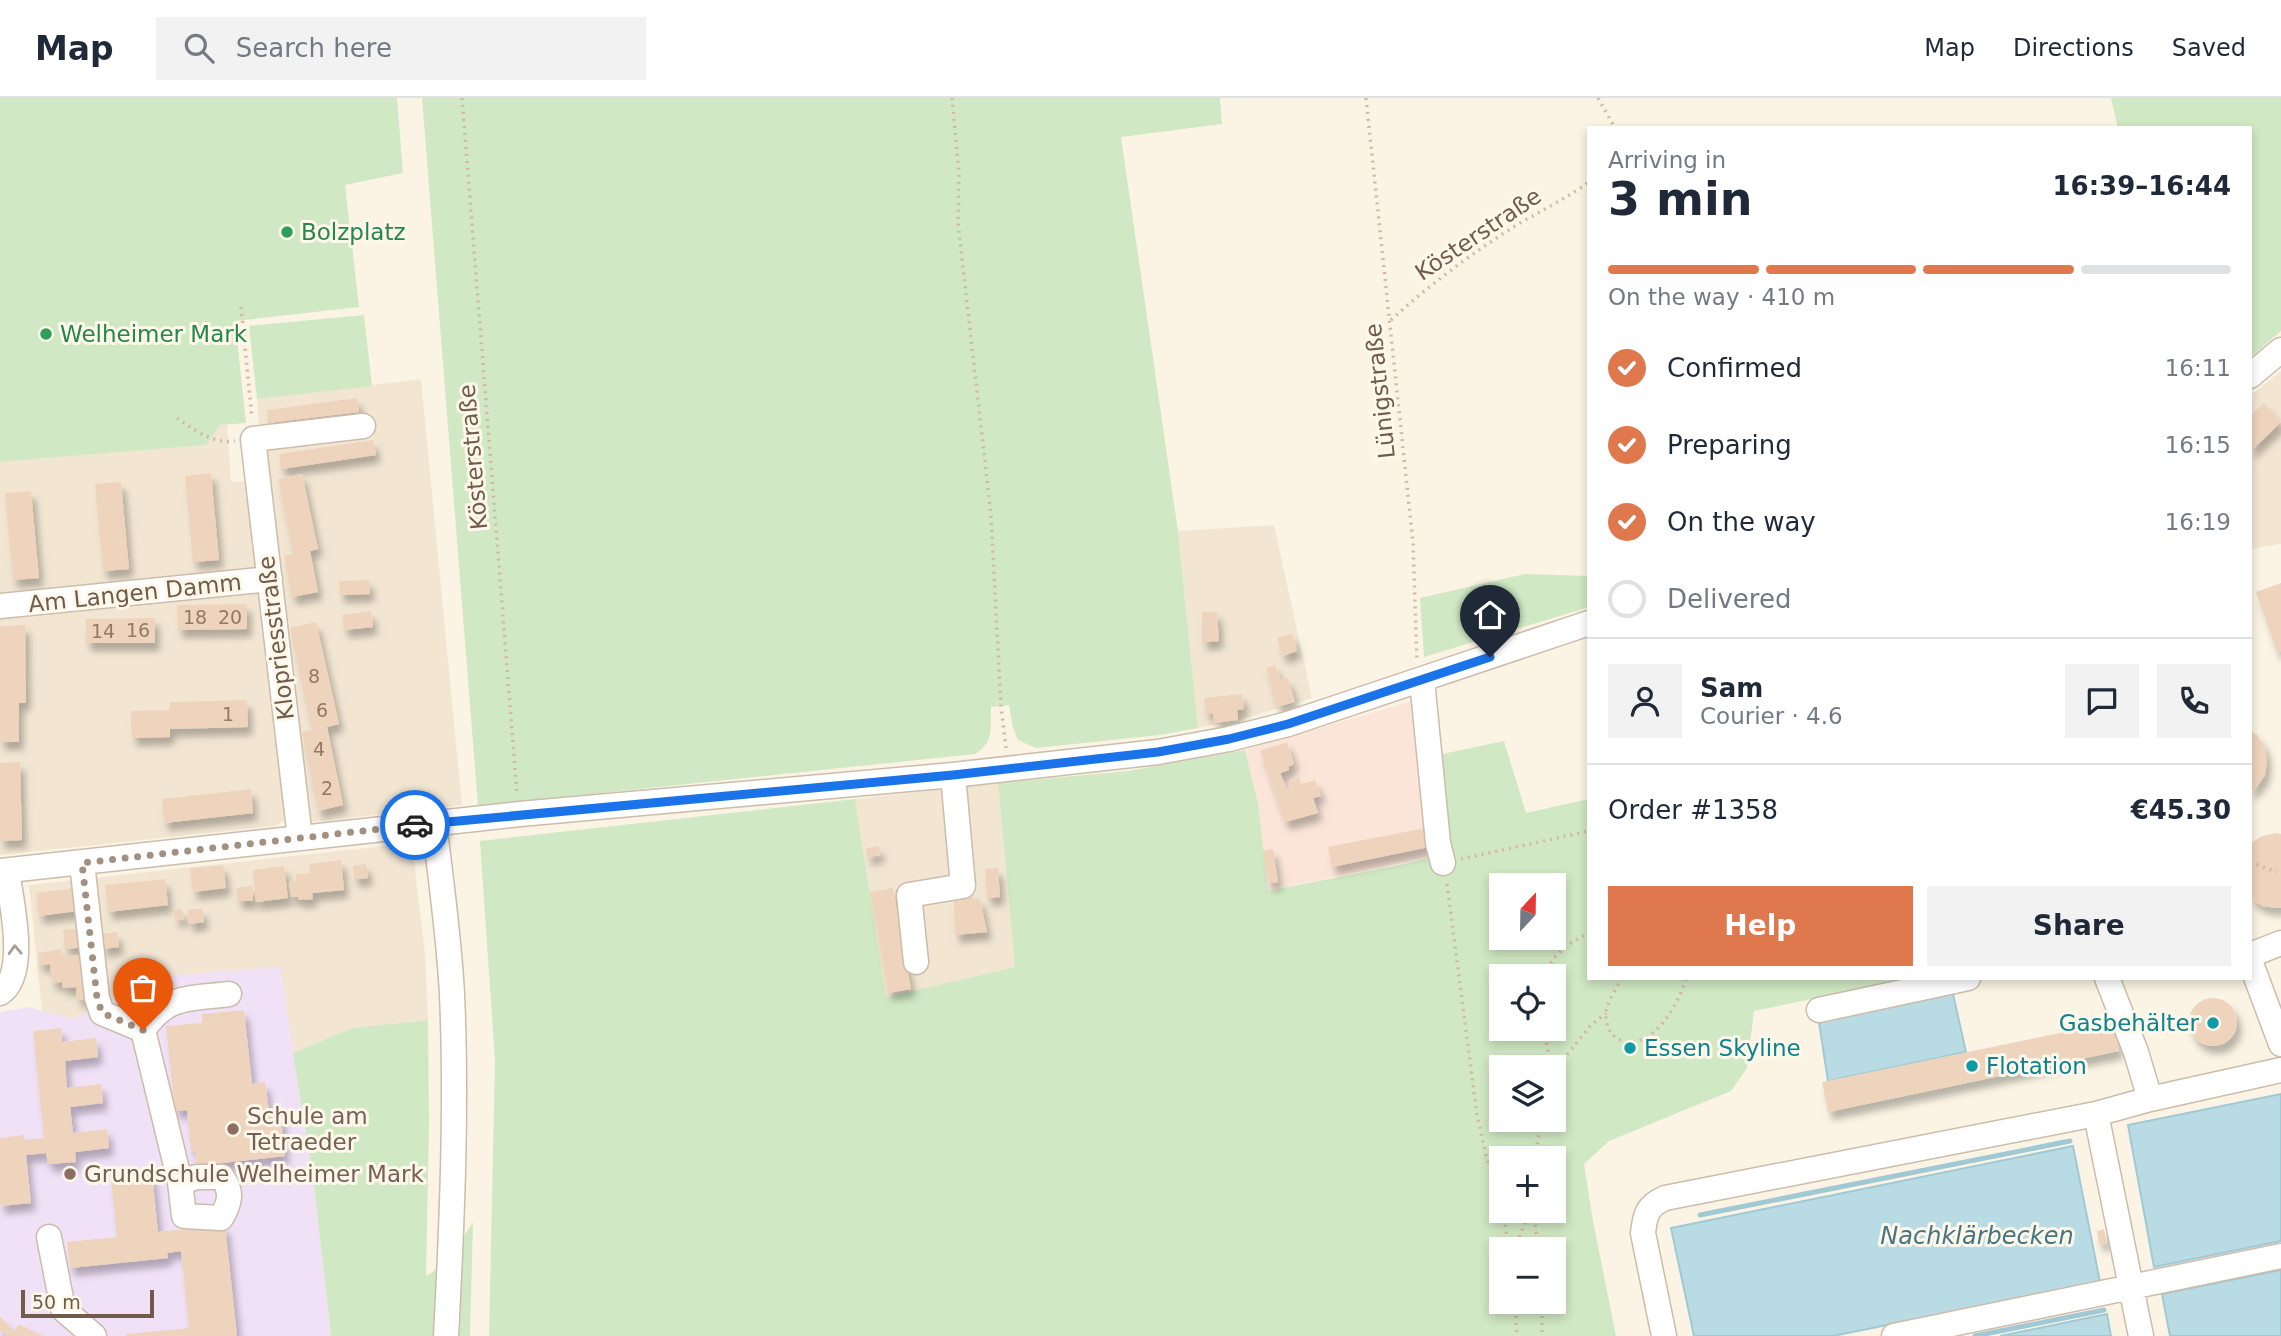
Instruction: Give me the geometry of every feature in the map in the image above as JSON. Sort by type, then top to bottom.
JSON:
[{"type":"street","points":[[2252,374],[2281,349]]},
{"type":"street","points":[[253,439],[363,426]]},
{"type":"street","name":"Klopriesstraße","points":[[253,439],[300,838]]},
{"type":"street","name":"Am Langen Damm","points":[[0,606],[270,579]]},
{"type":"street","points":[[0,993],[11,982],[17,955],[4,871],[520,814],[1008,770],[1158,752],[1229,739],[1288,724],[1587,624]]},
{"type":"street","points":[[1422,680],[1438,843],[1443,863]]},
{"type":"street","points":[[916,962],[909,895],[963,886],[953,775]]},
{"type":"street","points":[[434,823],[447,933],[453,1030],[451,1245],[446,1336]]},
{"type":"street","points":[[82,863],[97,998],[102,1013],[143,1030]]},
{"type":"street","points":[[2252,954],[2281,943]]},
{"type":"street","points":[[2252,966],[2281,1044]]},
{"type":"street","points":[[1819,1010],[1960,980]]},
{"type":"street","points":[[2108,980],[2136,1052],[2150,1099]]},
{"type":"street","points":[[180,1182],[143,1030],[153,1015],[164,1006],[177,1001],[229,994]]},
{"type":"street","points":[[1664,1336],[1643,1234],[1650,1205],[1665,1198],[2096,1114],[2281,1070]]},
{"type":"street","points":[[2096,1114],[2141,1336]]},
{"type":"street","points":[[49,1237],[63,1309],[94,1336]]},
{"type":"street","points":[[1894,1336],[2281,1256]]},
{"type":"path","name":"Kösterstraße","points":[[462,98],[520,814]]},
{"type":"path","points":[[952,98],[960,174],[958,223],[991,515],[998,607],[1001,706],[1008,770]]},
{"type":"path","name":"Lünigstraße","points":[[1366,98],[1413,543],[1416,657],[1422,680]]},
{"type":"path","points":[[1598,98],[1614,126]]},
{"type":"path","name":"Kösterstraße","points":[[1391,320],[1457,267],[1515,227],[1587,183]]},
{"type":"path","points":[[177,418],[205,436],[223,442],[253,439],[241,307]]},
{"type":"path","points":[[1489,1164],[1477,1115],[1443,863],[1587,831]]},
{"type":"path","points":[[2252,863],[2277,872]]},
{"type":"path","points":[[1550,964],[1553,956],[1569,943],[1587,934]]},
{"type":"path","points":[[1565,1055],[1606,1012],[1621,980]]},
{"type":"path","points":[[1606,1012],[1611,1033],[1618,1041],[1635,1042],[1648,1036],[1664,1020],[1682,992],[1685,980]]},
{"type":"path","points":[[1515,1314],[1517,1336]]},
{"type":"path","points":[[1542,1314],[1542,1336]]},
{"type":"shaded area","points":[[2281,371],[2281,544],[2252,549],[2252,394]]},
{"type":"shaded area","points":[[421,379],[462,805],[314,822],[310,821],[257,399]]},
{"type":"shaded area","points":[[227,424],[231,482],[245,481],[249,486],[256,566],[254,568],[249,571],[0,595],[0,462],[206,445],[220,425]]},
{"type":"shaded area","points":[[1274,525],[1312,698],[1240,720],[1198,728],[1178,531]]},
{"type":"shaded area","points":[[257,592],[260,594],[285,820],[275,826],[0,855],[0,616]]},
{"type":"shaded area","points":[[1419,699],[1430,857],[1267,891],[1258,803],[1245,750]]},
{"type":"shaded area","points":[[998,783],[1015,967],[886,997],[855,799]]},
{"type":"shaded area","points":[[412,843],[425,955],[428,1020],[352,1028],[293,1053],[280,968],[152,978],[151,992],[124,994],[73,1019],[42,1011],[29,885]]},
{"type":"shaded area","name":"Schule am Tetraeder","points":[[280,967],[313,1176],[331,1336],[0,1336],[0,1012],[29,1007],[73,1019],[124,994],[151,992],[152,977]]},
{"type":"green space","points":[[0,98],[397,98],[403,173],[345,185],[359,307],[235,321],[246,423],[220,425],[206,445],[0,462]]},
{"type":"green space","points":[[422,98],[1220,98],[1222,124],[1121,137],[1178,531],[1198,728],[1160,735],[1036,748],[1018,740],[1009,705],[991,707],[989,739],[975,754],[478,806]]},
{"type":"green space","points":[[2111,98],[2281,98],[2281,331],[2252,356],[2252,126],[2118,126]]},
{"type":"green space","points":[[364,315],[372,386],[257,399],[249,326]]},
{"type":"green space","points":[[1525,574],[1587,576],[1587,608],[1424,657],[1420,598]]},
{"type":"green space","points":[[1504,741],[1526,813],[1587,799],[1587,980],[1905,980],[1754,1011],[1747,1068],[1731,1091],[1609,1141],[1584,1164],[1616,1336],[489,1336],[495,1061],[480,841],[855,799],[886,997],[1015,967],[998,783],[1128,771],[1245,750],[1258,803],[1268,891],[1444,854],[1433,756]]},
{"type":"green space","points":[[428,1020],[426,1276],[446,1264],[473,1222],[470,1336],[331,1336],[313,1176],[293,1053],[352,1028]]},
{"type":"water","points":[[1953,994],[1966,1052],[1828,1081],[1819,1022]]},
{"type":"water","points":[[2281,1094],[2281,1241],[2154,1267],[2128,1125]]},
{"type":"water","name":"Nachklärbecken","points":[[2073,1146],[2100,1282],[1833,1336],[1694,1336],[1671,1228]]},
{"type":"water","points":[[2281,1270],[2281,1336],[2170,1336],[2162,1294]]},
{"type":"water","points":[[2107,1314],[2111,1336],[2000,1336]]},
{"type":"building","points":[[357,398],[359,412],[268,423],[267,410]]},
{"type":"building","points":[[2264,403],[2281,422],[2252,450],[2252,414]]},
{"type":"building","points":[[373,440],[376,455],[281,469],[279,454]]},
{"type":"building","points":[[211,473],[219,560],[193,562],[185,476]]},
{"type":"building","points":[[302,474],[318,549],[310,551],[318,592],[292,597],[284,556],[293,554],[278,479]]},
{"type":"building","points":[[121,482],[129,569],[103,571],[95,484]]},
{"type":"building","points":[[31,491],[39,578],[13,580],[5,493]]},
{"type":"building","points":[[369,580],[370,594],[340,595],[339,581]]},
{"type":"building","points":[[2281,583],[2281,651],[2277,652],[2256,592]]},
{"type":"building","points":[[247,604],[247,629],[178,630],[177,605]]},
{"type":"building","points":[[371,611],[373,627],[344,630],[342,615]]},
{"type":"building","points":[[1202,612],[1217,612],[1219,641],[1202,642]]},
{"type":"building","points":[[155,618],[155,643],[86,643],[86,619]]},
{"type":"building","points":[[316,622],[339,724],[327,727],[343,805],[318,811],[302,732],[312,730],[290,628]]},
{"type":"building","points":[[25,625],[26,703],[19,703],[19,742],[0,742],[0,626]]},
{"type":"building","points":[[1292,634],[1297,651],[1283,656],[1277,638]]},
{"type":"building","points":[[1275,665],[1281,680],[1288,678],[1295,702],[1277,707],[1266,668]]},
{"type":"building","points":[[1242,694],[1244,709],[1237,710],[1238,720],[1214,723],[1213,713],[1206,714],[1204,698]]},
{"type":"building","points":[[247,700],[248,727],[170,729],[170,737],[132,738],[131,711],[170,710],[170,702]]},
{"type":"building","points":[[2252,731],[2265,747],[2267,761],[2265,775],[2252,791]]},
{"type":"building","points":[[1287,742],[1294,764],[1288,767],[1289,770],[1280,773],[1287,789],[1291,787],[1289,781],[1299,778],[1301,784],[1315,780],[1321,796],[1313,798],[1318,813],[1285,822],[1260,751]]},
{"type":"building","points":[[20,762],[22,840],[0,841],[0,763]]},
{"type":"building","points":[[251,789],[253,813],[164,823],[162,799]]},
{"type":"building","points":[[1425,828],[1429,847],[1332,867],[1328,847]]},
{"type":"building","points":[[2281,834],[2281,908],[2262,906],[2252,899],[2252,843],[2262,836]]},
{"type":"building","points":[[879,846],[880,855],[867,857],[866,848]]},
{"type":"building","points":[[1273,849],[1278,882],[1268,883],[1263,851]]},
{"type":"building","points":[[341,860],[344,890],[312,893],[313,899],[299,900],[298,897],[291,897],[289,882],[296,881],[296,874],[310,873],[309,864]]},
{"type":"building","points":[[366,864],[368,878],[354,879],[353,866]]},
{"type":"building","points":[[223,865],[226,888],[193,892],[190,868]]},
{"type":"building","points":[[284,866],[288,898],[256,902],[253,870]]},
{"type":"building","points":[[998,868],[1000,897],[987,898],[985,869]]},
{"type":"building","points":[[165,879],[168,905],[108,912],[105,885]]},
{"type":"building","points":[[252,886],[253,901],[238,901],[236,888]]},
{"type":"building","points":[[74,888],[77,911],[39,916],[36,893]]},
{"type":"building","points":[[893,888],[911,989],[888,993],[870,892]]},
{"type":"building","points":[[971,893],[972,899],[980,899],[987,932],[955,935],[954,901],[962,900],[962,894]]},
{"type":"building","points":[[202,908],[204,922],[189,924],[187,910]]},
{"type":"building","points":[[182,909],[184,919],[175,920],[174,910]]},
{"type":"building","points":[[84,928],[86,947],[65,949],[63,930]]},
{"type":"building","points":[[117,932],[119,947],[102,949],[101,934]]},
{"type":"building","points":[[61,949],[61,957],[80,955],[83,986],[88,986],[90,999],[77,1000],[76,987],[63,988],[62,982],[52,983],[50,964],[39,965],[38,953]]},
{"type":"building","name":"Gasbehälter","points":[[2213,998],[2230,1005],[2237,1022],[2230,1039],[2213,1046],[2196,1039],[2189,1022],[2196,1005]]},
{"type":"building","points":[[244,1010],[252,1084],[265,1082],[269,1111],[280,1109],[285,1156],[196,1166],[195,1150],[191,1151],[187,1110],[175,1111],[166,1026],[202,1023],[202,1014]]},
{"type":"building","name":"Flotation","points":[[2113,1022],[2119,1051],[1828,1112],[1822,1082]]},
{"type":"building","points":[[61,1028],[62,1042],[96,1038],[98,1057],[65,1061],[67,1088],[101,1084],[103,1103],[70,1107],[73,1133],[107,1129],[109,1148],[75,1152],[76,1162],[48,1164],[46,1153],[26,1155],[31,1203],[0,1206],[0,1138],[24,1135],[24,1140],[44,1138],[33,1031]]},
{"type":"building","points":[[152,1174],[158,1232],[225,1225],[237,1336],[126,1336],[189,1328],[181,1251],[167,1253],[168,1258],[70,1268],[67,1242],[117,1237],[111,1178]]},
{"type":"building","points":[[2104,1229],[2107,1243],[2099,1244],[2097,1231]]},
{"type":"building","points":[[0,1317],[15,1331],[19,1324],[43,1336],[7,1336],[0,1330]]},
{"type":"waterway","points":[[1700,1215],[2070,1141]]},
{"type":"waterway","points":[[1975,1336],[2104,1310]]},
{"type":"way so far","points":[[143,1030],[102,1013],[97,998],[82,863],[415,825]]},
{"type":"place","name":"Bolzplatz","points":[[287,232]]},
{"type":"place","name":"Welheimer Mark","points":[[46,334]]},
{"type":"place","name":"Gasbehälter","points":[[2213,1023]]},
{"type":"place","name":"Essen Skyline","points":[[1630,1048]]},
{"type":"place","name":"Flotation","points":[[1972,1066]]},
{"type":"place","name":"Schule am Tetraeder","points":[[233,1129]]},
{"type":"place","name":"Grundschule Welheimer Mark","points":[[70,1174]]},
{"type":"route","points":[[415,825],[1008,770],[1158,752],[1229,739],[1288,724],[1490,657]]}]
